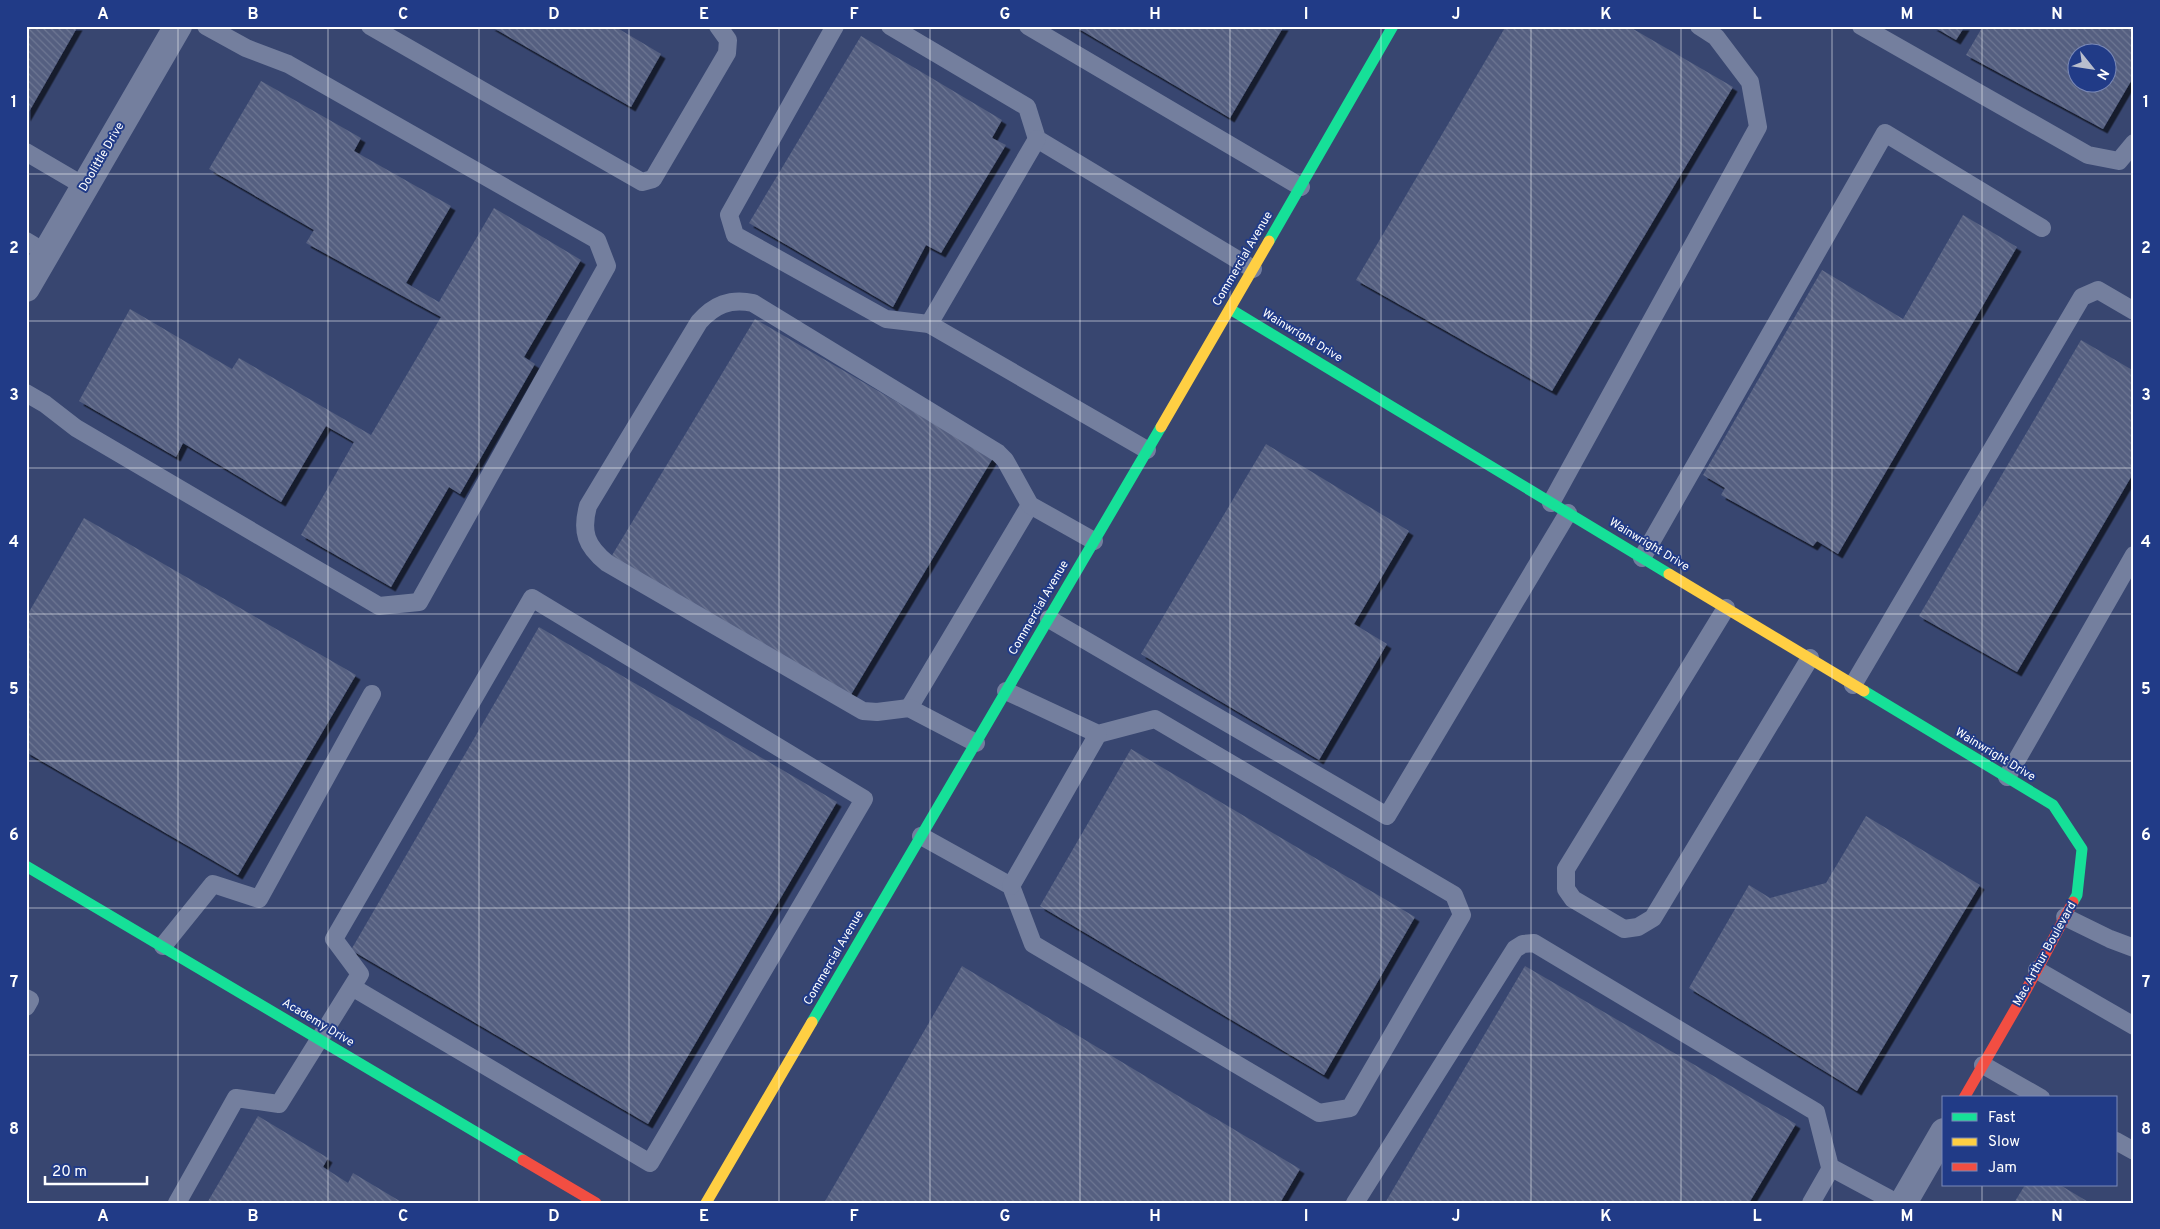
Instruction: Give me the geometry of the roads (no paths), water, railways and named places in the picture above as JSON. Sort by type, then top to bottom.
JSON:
[{"type":"street","name":"Doolittle Drive","points":[[26,288],[36,247],[84,186],[178,26]]},
{"type":"street","name":"Commercial Avenue","points":[[706,1203],[1148,450],[1393,26]]},
{"type":"street","name":"Wainwright Drive","points":[[1230,309],[2053,805]]},
{"type":"street","name":"Mac Arthur Boulevard","points":[[1965,1096],[2037,970],[2077,895],[2082,849],[2053,805]]},
{"type":"street","name":"Academy Drive","points":[[26,866],[596,1203]]},
{"type":"street","points":[[1902,1203],[1942,1135]]},
{"type":"lane","points":[[26,393],[45,404],[76,428],[379,606],[419,602],[606,266],[597,240],[288,64],[246,48],[206,26]]},
{"type":"lane","points":[[370,26],[642,182],[653,179],[727,54],[728,40],[718,26]]},
{"type":"lane","points":[[835,26],[729,215],[735,234],[886,319],[929,324],[1148,450]]},
{"type":"lane","points":[[890,26],[1027,107],[1037,139],[1253,269]]},
{"type":"lane","points":[[1028,26],[1301,187]]},
{"type":"lane","points":[[1551,503],[1758,127],[1750,82],[1716,37],[1699,26]]},
{"type":"lane","points":[[1861,26],[2088,155],[2119,161],[2134,143]]},
{"type":"lane","points":[[1642,558],[1885,133],[2042,228]]},
{"type":"lane","points":[[929,324],[1037,139]]},
{"type":"lane","points":[[26,152],[84,186]]},
{"type":"lane","points":[[1853,685],[2082,296],[2098,290],[2134,311]]},
{"type":"lane","points":[[976,743],[909,708],[877,712],[863,711],[607,563],[595,554],[584,532],[588,506],[699,322],[710,310],[732,301],[753,303],[998,453],[1005,460],[1030,505],[1094,541]]},
{"type":"lane","points":[[909,708],[1030,505]]},
{"type":"lane","points":[[1048,619],[1387,816],[1568,513]]},
{"type":"lane","points":[[2007,777],[2134,555]]},
{"type":"lane","points":[[176,1203],[236,1098],[279,1104],[360,974],[334,939],[532,598],[864,799],[650,1163],[352,987]]},
{"type":"lane","points":[[1726,608],[1566,869],[1566,889],[1572,899],[1624,929],[1638,927],[1652,918],[1810,658]]},
{"type":"lane","points":[[921,836],[1010,886],[1033,944],[1320,1113],[1350,1108],[1462,915],[1454,895],[1155,719],[1098,734],[1006,691]]},
{"type":"lane","points":[[163,946],[213,884],[259,899],[372,694]]},
{"type":"lane","points":[[1010,886],[1098,734]]},
{"type":"lane","points":[[2065,917],[2110,939],[2134,948]]},
{"type":"lane","points":[[1356,1203],[1514,949],[1534,942],[1816,1112],[1831,1168],[1811,1203]]},
{"type":"lane","points":[[2037,970],[2134,1026]]},
{"type":"lane","points":[[26,998],[30,1000],[26,1007]]},
{"type":"lane","points":[[1983,1065],[2037,1096]]},
{"type":"lane","points":[[2118,1142],[2134,1151]]},
{"type":"lane","points":[[1831,1168],[1897,1203]]}]
